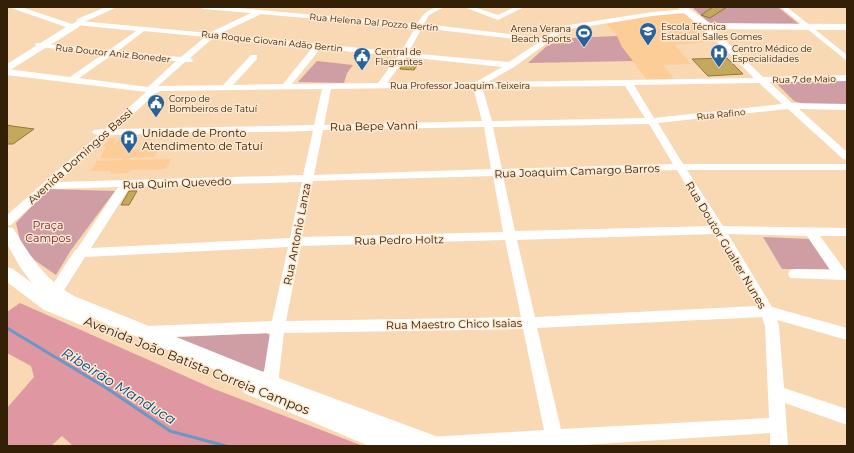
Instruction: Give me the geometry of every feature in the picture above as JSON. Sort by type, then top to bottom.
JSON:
[{"type":"main road","points":[[12,7],[74,23],[113,7]]},
{"type":"main road","points":[[24,7],[34,13]]},
{"type":"main road","points":[[34,13],[48,7]]},
{"type":"main road","points":[[7,69],[74,23],[106,7]]},
{"type":"main road","points":[[685,8],[704,24],[709,26],[847,27]]},
{"type":"main road","points":[[7,64],[42,45]]},
{"type":"main road","name":"Avenida João Batista Correia Campos","points":[[7,229],[22,258],[42,284],[54,294],[141,333],[270,384],[432,445]]},
{"type":"main road","points":[[9,277],[22,258]]},
{"type":"main road","name":"Avenida João Batista Correia Campos","points":[[9,277],[50,305],[394,446]]},
{"type":"street","name":"Rua Helena Dal Pozzo Bertin","points":[[203,7],[419,26],[496,26],[544,40]]},
{"type":"street","name":"Avenida Domingos Bassi","points":[[7,211],[216,35],[272,7]]},
{"type":"street","points":[[381,85],[403,55],[426,14],[441,7]]},
{"type":"street","points":[[467,7],[496,26],[521,7]]},
{"type":"street","points":[[783,7],[847,60]]},
{"type":"street","points":[[555,442],[530,322],[510,238],[499,173],[488,124],[477,85],[511,65],[544,40],[563,28],[685,8],[761,80],[847,157]]},
{"type":"street","name":"Rua Roque Giovani Adão Bertin","points":[[74,23],[216,35],[511,65]]},
{"type":"street","points":[[709,26],[719,39]]},
{"type":"street","points":[[70,81],[142,29]]},
{"type":"street","name":"Rua Doutor Aniz Boneder","points":[[42,45],[185,60]]},
{"type":"street","points":[[286,86],[318,46]]},
{"type":"street","points":[[226,87],[254,57]]},
{"type":"street","name":"Rua Professor Joaquim Teixeira","points":[[7,72],[70,81],[153,89],[327,85],[477,85],[761,80]]},
{"type":"street","name":"Rua 7 de Maio","points":[[761,80],[847,78]]},
{"type":"street","name":"Rua Doutor Gualter Nunes","points":[[628,83],[767,311],[772,326],[779,446]]},
{"type":"street","name":"Rua Antonio Lanza","points":[[270,384],[278,327],[327,85]]},
{"type":"street","name":"Rua Rafino","points":[[651,121],[790,106],[847,107]]},
{"type":"street","name":"Rua Bepe Vanni","points":[[101,132],[651,121]]},
{"type":"street","name":"Avenida Domingos Bassi","points":[[7,229],[45,186],[101,132]]},
{"type":"street","name":"Rua Joaquim Camargo Barros","points":[[308,178],[679,167],[847,167]]},
{"type":"street","name":"Rua Quim Quevedo","points":[[45,186],[308,178]]},
{"type":"street","points":[[54,294],[79,253],[126,184]]},
{"type":"street","name":"Rua Pedro Holtz","points":[[79,253],[296,242],[510,238],[719,230],[847,232]]},
{"type":"street","points":[[810,231],[844,275]]},
{"type":"street","points":[[795,274],[844,275]]},
{"type":"street","name":"Rua Maestro Chico Isaias","points":[[141,333],[278,327],[530,322],[767,311],[847,334]]},
{"type":"street","points":[[776,393],[847,417]]},
{"type":"street","points":[[432,445],[555,442],[778,426]]},
{"type":"shaded area","name":"Escola Técnica Estadual Salles Gomes","points":[[677,13],[687,15],[715,41],[675,45],[691,64],[663,65],[674,79],[647,80],[622,47],[616,34],[606,24],[647,17],[652,14]]},
{"type":"shaded area","name":"Unidade de Pronto Atendimento de Tatuí","points":[[110,138],[116,138],[113,144],[115,144],[119,138],[135,138],[129,150],[159,149],[154,157],[128,158],[126,160],[171,159],[166,169],[130,170],[128,173],[111,174],[111,171],[91,171],[97,161],[123,159],[100,158],[106,147],[103,146]]},
{"type":"shaded area","points":[[20,303],[214,389],[363,446],[73,446],[62,436],[51,446],[7,446],[7,408],[34,377],[31,366],[7,353],[7,312]]},
{"type":"green space","points":[[692,7],[778,7],[800,25],[715,24],[708,22]]},
{"type":"green space","name":"Arena Verana Beach Sports","points":[[617,36],[622,47],[633,61],[528,63],[549,44],[574,42],[571,38]]},
{"type":"green space","points":[[317,61],[353,65],[347,73],[344,83],[298,82]]},
{"type":"green space","points":[[847,80],[847,104],[804,104],[794,101],[775,82]]},
{"type":"green space","name":"Praça Campos","points":[[48,189],[115,191],[71,250],[56,275],[36,261],[22,248],[16,223]]},
{"type":"green space","points":[[763,237],[809,239],[830,269],[782,269]]},
{"type":"green space","points":[[266,333],[271,336],[266,369],[261,373],[176,338],[177,337]]},
{"type":"building","points":[[713,7],[727,7],[710,18],[701,15]]},
{"type":"building","name":"Centro Médico de Especialidades","points":[[727,58],[743,74],[708,76],[692,59]]},
{"type":"building","points":[[406,59],[420,61],[414,70],[400,69]]},
{"type":"building","points":[[7,125],[34,129],[13,144],[7,144]]},
{"type":"building","points":[[129,191],[137,191],[129,205],[121,205]]},
{"type":"waterway","name":"Ribeirão Manduca","points":[[7,328],[108,389],[170,431],[226,446]]},
{"type":"place","name":"Escola Técnica Estadual Salles Gomes","points":[[648,46]]},
{"type":"place","name":"Arena Verana Beach Sports","points":[[584,48]]},
{"type":"place","name":"Centro Médico de Especialidades","points":[[719,68]]},
{"type":"place","name":"Central de Flagrantes","points":[[362,71]]},
{"type":"place","name":"Corpo de Bombeiros de Tatuí","points":[[156,118]]},
{"type":"place","name":"Unidade de Pronto Atendimento de Tatuí","points":[[129,154]]}]
